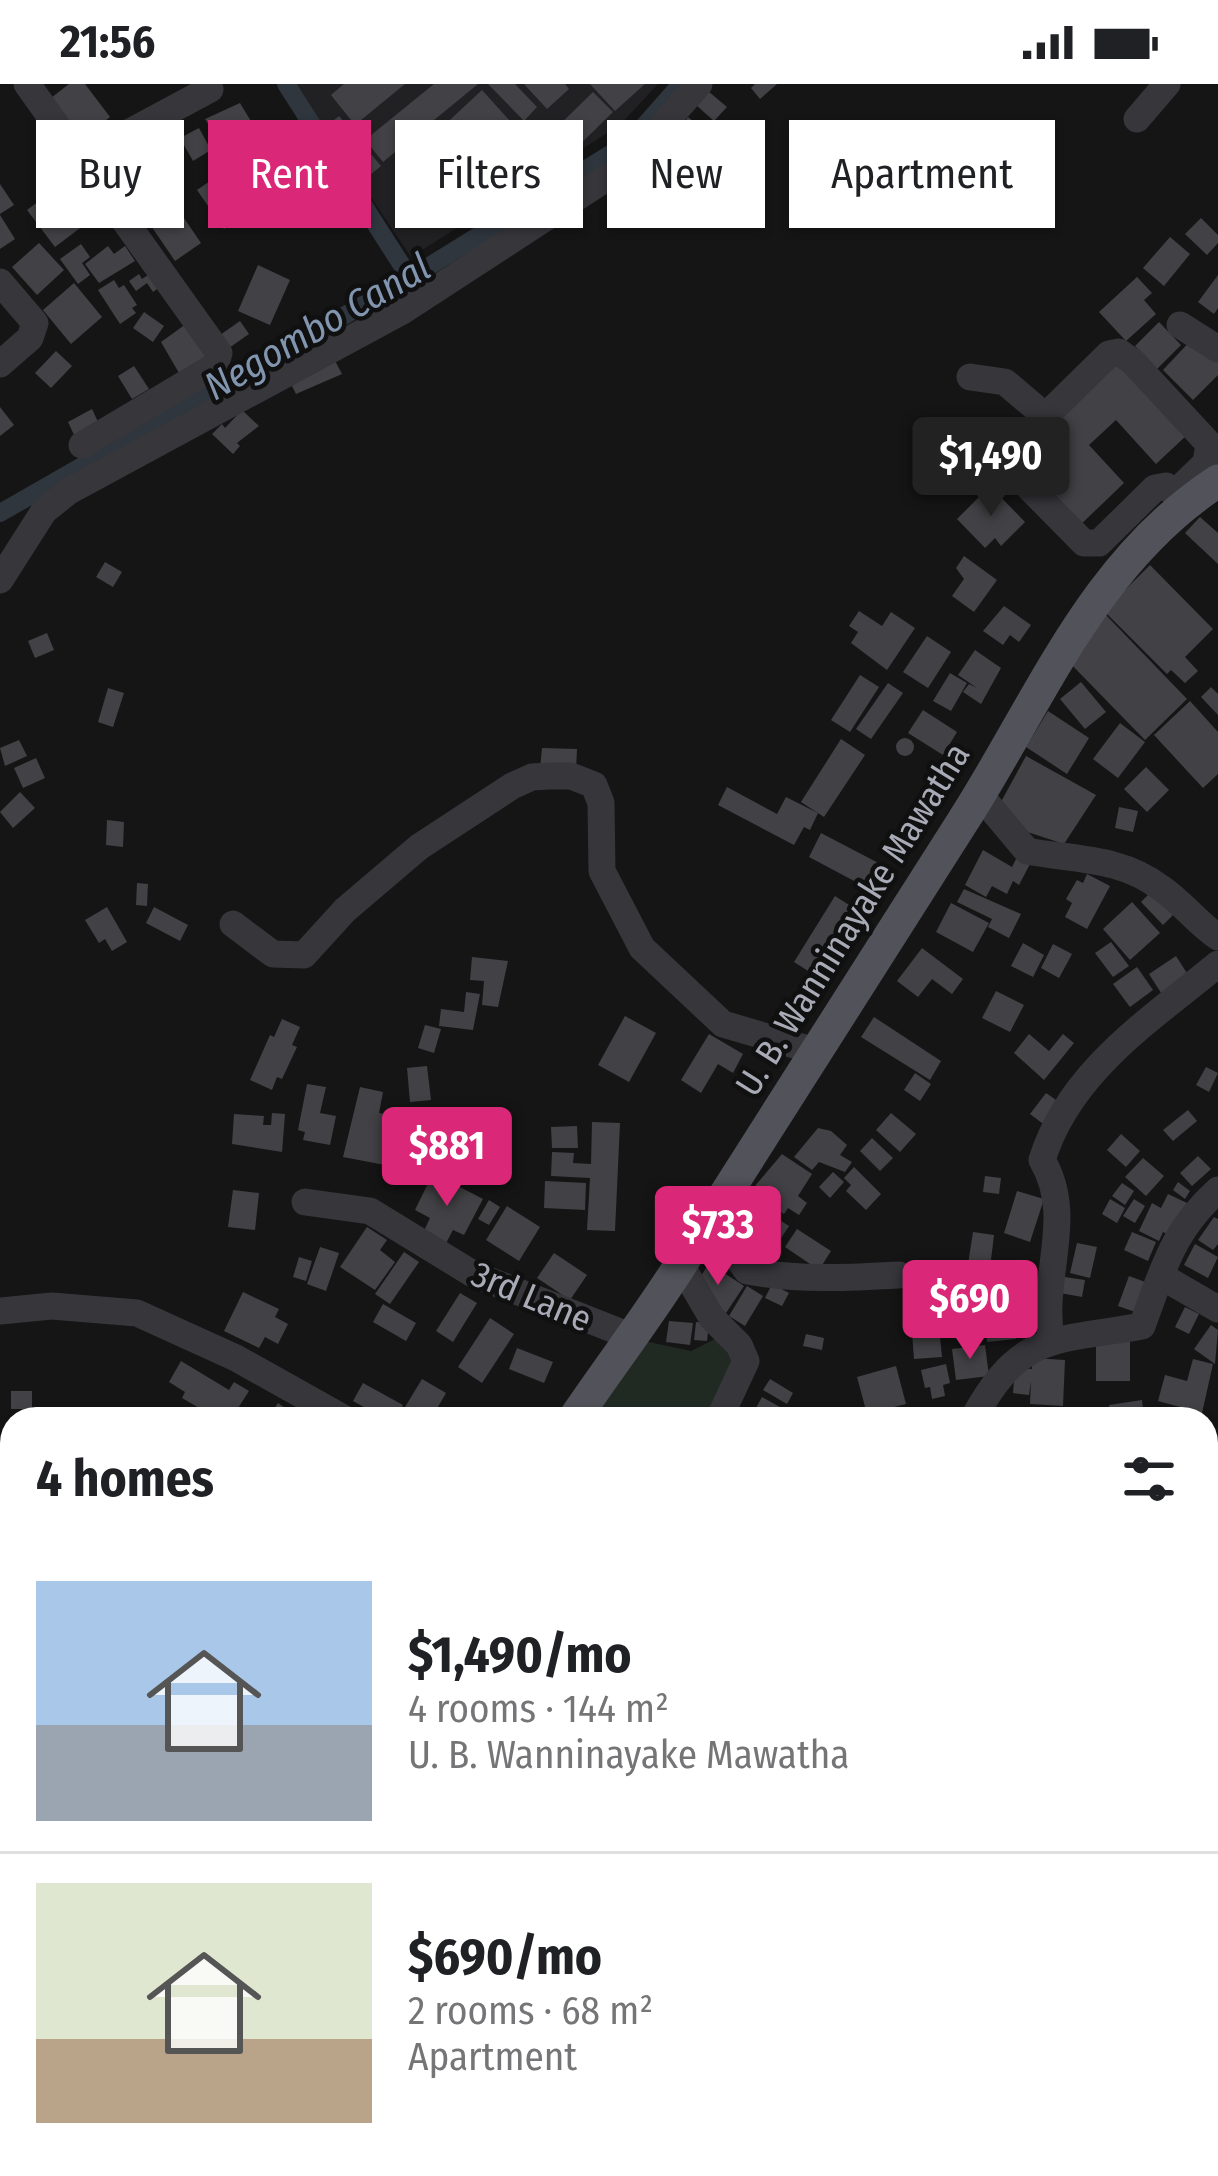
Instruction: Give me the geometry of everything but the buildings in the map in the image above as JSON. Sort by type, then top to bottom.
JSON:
[{"type":"main road","name":"U. B. Wanninayake Mawatha","points":[[582,1407],[681,1265],[980,794],[1069,637],[1180,498],[1218,482]]},
{"type":"street","points":[[27,84],[52,120]]},
{"type":"street","points":[[0,580],[44,511],[69,491],[404,310],[628,164],[699,84]]},
{"type":"street","points":[[1137,119],[1167,84]]},
{"type":"street","points":[[152,120],[210,89]]},
{"type":"street","points":[[82,446],[215,366],[219,353],[129,228]]},
{"type":"street","points":[[0,282],[35,323],[30,338],[0,364]]},
{"type":"street","points":[[1180,326],[1218,349]]},
{"type":"street","points":[[1109,354],[1125,355],[1209,444],[1206,463],[1180,498],[1161,485],[1099,543],[1084,543],[1004,461],[1007,452],[1109,354]]},
{"type":"street","points":[[970,377],[1005,382],[1044,416]]},
{"type":"street","points":[[232,924],[273,954],[304,955],[345,910],[442,830],[512,785],[532,777],[571,776],[594,785],[601,803],[602,871],[642,949],[723,1024],[815,1051]]},
{"type":"street","points":[[980,794],[1028,850],[1116,863],[1164,890],[1218,937]]},
{"type":"street","points":[[1052,1339],[1048,1318],[1060,1211],[1054,1181],[1042,1160],[1052,1126],[1078,1086],[1218,964]]},
{"type":"street","points":[[980,1407],[1013,1360],[1052,1339],[1142,1326],[1190,1215],[1218,1190]]},
{"type":"street","name":"3rd Lane","points":[[304,1202],[370,1211],[473,1274],[630,1336]]},
{"type":"street","points":[[709,1218],[746,1271],[794,1279],[899,1275]]},
{"type":"street","points":[[681,1265],[712,1318],[739,1345],[746,1361],[725,1407]]},
{"type":"street","points":[[1161,1276],[1218,1309]]},
{"type":"street","points":[[0,1311],[52,1306],[137,1313],[236,1358],[324,1407]]},
{"type":"shaded area","points":[[295,84],[658,84],[625,120],[607,120],[607,133],[583,148],[583,120],[395,120],[395,228],[457,228],[411,257],[371,197],[371,120],[319,120]]},
{"type":"shaded area","points":[[635,1339],[691,1351],[715,1339],[730,1345],[738,1367],[719,1407],[588,1407]]},
{"type":"waterway","points":[[286,84],[410,278]]},
{"type":"waterway","name":"Negombo Canal","points":[[0,513],[410,278],[630,142],[681,84]]}]
